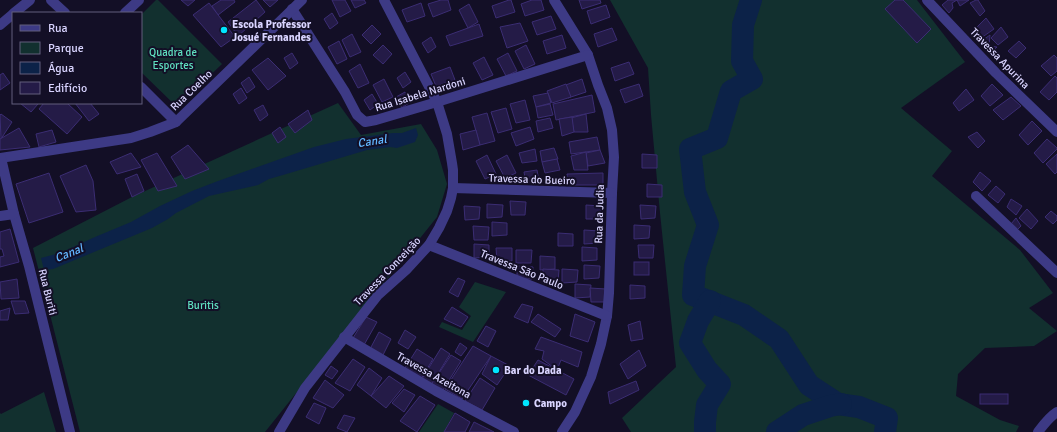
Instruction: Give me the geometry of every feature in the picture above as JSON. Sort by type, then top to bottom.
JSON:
[{"type":"street","points":[[15,12],[30,0]]},
{"type":"street","points":[[51,0],[64,12]]},
{"type":"street","points":[[126,12],[139,0]]},
{"type":"street","name":"Rua Coelho","points":[[0,158],[131,138],[176,122],[302,0]]},
{"type":"street","name":"Travessa Conceição","points":[[279,432],[305,388],[344,337],[378,295],[406,270],[429,245],[447,211],[451,198],[453,170],[449,147],[437,102],[384,0]]},
{"type":"street","name":"Rua da Judia","points":[[554,0],[588,55],[607,108],[612,130],[614,157],[607,316],[601,344],[591,377],[575,412],[562,432]]},
{"type":"street","name":"Travessa Apurina","points":[[927,0],[996,73],[1057,132]]},
{"type":"street","name":"Rua Isabela Nardoni","points":[[292,9],[345,92],[357,115],[365,122],[437,102],[588,55]]},
{"type":"street","points":[[0,25],[12,15]]},
{"type":"street","points":[[142,88],[176,122]]},
{"type":"street","name":"Rua Buriti","points":[[0,158],[31,273],[70,432]]},
{"type":"street","name":"Travessa do Bueiro","points":[[452,188],[612,193]]},
{"type":"street","points":[[976,196],[1057,273]]},
{"type":"street","points":[[0,216],[14,214]]},
{"type":"street","name":"Travessa São Paulo","points":[[429,245],[607,316]]},
{"type":"street","name":"Travessa Azeitona","points":[[344,337],[436,391],[514,432]]},
{"type":"street","points":[[1038,432],[1052,415],[1057,412]]},
{"type":"green space","name":"Quadra de Esportes","points":[[156,0],[158,0],[222,64],[177,107],[142,73],[142,14]]},
{"type":"green space","points":[[610,0],[917,0],[965,62],[901,108],[952,151],[932,176],[1020,250],[1053,293],[1029,308],[1057,331],[1034,346],[985,348],[958,374],[956,396],[1000,420],[1019,426],[1016,432],[631,432],[622,418],[676,367],[660,213],[648,68]]},
{"type":"green space","name":"Buritis","points":[[338,103],[361,135],[421,124],[437,150],[447,184],[437,217],[265,432],[80,432],[33,248],[132,197]]},
{"type":"green space","points":[[475,282],[506,292],[473,342],[439,327],[442,322],[462,330],[471,316],[459,307]]},
{"type":"green space","points":[[44,392],[56,432],[0,432],[0,413],[1,414]]},
{"type":"green space","points":[[438,404],[454,413],[444,432],[419,432]]},
{"type":"water","name":"Canal","points":[[416,128],[418,135],[415,142],[397,148],[390,147],[367,150],[269,179],[258,185],[209,196],[176,213],[152,228],[53,269],[44,270],[41,258],[60,253],[131,222],[192,191],[218,181],[314,147],[346,139],[402,133]]},
{"type":"building","points":[[181,0],[195,0],[188,6]]},
{"type":"building","points":[[221,0],[234,0],[235,2],[218,15],[212,6]]},
{"type":"building","points":[[256,0],[265,12],[238,36],[228,22]]},
{"type":"building","points":[[263,0],[278,0],[270,7]]},
{"type":"building","points":[[332,0],[345,0],[351,11],[340,17]]},
{"type":"building","points":[[351,0],[364,0],[366,3],[355,8]]},
{"type":"building","points":[[441,0],[448,0],[451,10],[433,17],[428,4]]},
{"type":"building","points":[[511,0],[515,12],[496,18],[492,6]]},
{"type":"building","points":[[532,0],[541,0],[544,10],[525,16],[521,4]]},
{"type":"building","points":[[579,0],[600,0],[601,3],[582,9]]},
{"type":"building","points":[[895,0],[903,0],[931,29],[917,43],[885,9]]},
{"type":"building","points":[[948,0],[957,0],[952,3],[953,8],[949,13],[942,5]]},
{"type":"building","points":[[957,0],[969,0],[960,6]]},
{"type":"building","points":[[978,0],[985,11],[980,16],[970,3]]},
{"type":"building","points":[[209,3],[235,37],[221,47],[193,15]]},
{"type":"building","points":[[421,3],[425,16],[407,22],[402,10]]},
{"type":"building","points":[[469,4],[478,22],[468,28],[459,10]]},
{"type":"building","points":[[606,5],[610,17],[591,24],[587,11]]},
{"type":"building","points":[[332,13],[338,23],[330,29],[324,19]]},
{"type":"building","points":[[551,16],[556,29],[537,35],[532,22]]},
{"type":"building","points":[[986,18],[994,29],[981,38],[974,30]]},
{"type":"building","points":[[520,23],[528,41],[507,48],[500,27]]},
{"type":"building","points":[[479,24],[483,36],[450,46],[446,36]]},
{"type":"building","points":[[372,25],[381,34],[371,44],[362,35]]},
{"type":"building","points":[[1001,27],[1008,37],[998,45],[991,38]]},
{"type":"building","points":[[612,28],[617,40],[598,47],[594,34]]},
{"type":"building","points":[[352,34],[361,52],[350,57],[342,40]]},
{"type":"building","points":[[562,35],[566,48],[547,54],[543,41]]},
{"type":"building","points":[[990,35],[989,46],[997,47],[991,53],[980,42]]},
{"type":"building","points":[[431,37],[436,47],[428,53],[422,43]]},
{"type":"building","points":[[339,41],[347,59],[337,64],[328,47]]},
{"type":"building","points":[[1019,41],[1026,48],[1016,58],[1008,51]]},
{"type":"building","points":[[383,45],[392,54],[383,64],[373,55]]},
{"type":"building","points":[[526,45],[535,64],[524,69],[515,51]]},
{"type":"building","points":[[292,53],[298,63],[290,69],[284,58]]},
{"type":"building","points":[[508,53],[517,71],[506,76],[497,59]]},
{"type":"building","points":[[1054,55],[1057,58],[1057,71],[1051,76],[1041,66]]},
{"type":"building","points":[[484,57],[493,75],[482,80],[473,63]]},
{"type":"building","points":[[268,58],[286,76],[268,90],[252,70]]},
{"type":"building","points":[[629,62],[634,74],[615,81],[611,68]]},
{"type":"building","points":[[360,64],[369,83],[358,88],[349,71]]},
{"type":"building","points":[[450,67],[455,80],[436,86],[431,74]]},
{"type":"building","points":[[405,72],[411,82],[403,88],[397,78]]},
{"type":"building","points":[[3,73],[10,83],[0,90],[0,75]]},
{"type":"building","points":[[1055,76],[1057,78],[1057,92],[1049,100],[1040,92]]},
{"type":"building","points":[[249,77],[255,87],[247,93],[241,83]]},
{"type":"building","points":[[384,79],[393,97],[382,102],[373,85]]},
{"type":"building","points":[[582,79],[586,92],[568,98],[563,86]]},
{"type":"building","points":[[566,84],[571,97],[552,103],[547,91]]},
{"type":"building","points":[[639,84],[643,96],[625,103],[620,90]]},
{"type":"building","points":[[992,84],[1003,95],[990,106],[981,96]]},
{"type":"building","points":[[241,88],[247,98],[239,104],[233,94]]},
{"type":"building","points":[[966,89],[974,100],[959,111],[953,103]]},
{"type":"building","points":[[405,92],[410,102],[402,108],[396,97]]},
{"type":"building","points":[[548,93],[551,103],[536,107],[533,96]]},
{"type":"building","points":[[372,94],[378,104],[370,110],[364,100]]},
{"type":"building","points":[[592,95],[595,112],[556,120],[553,104]]},
{"type":"building","points":[[1011,97],[1021,106],[1003,120],[993,110]]},
{"type":"building","points":[[525,100],[530,120],[516,123],[510,104]]},
{"type":"building","points":[[21,104],[38,104],[31,112]]},
{"type":"building","points":[[43,104],[68,104],[82,117],[67,134],[39,109]]},
{"type":"building","points":[[76,104],[91,104],[99,114],[89,121]]},
{"type":"building","points":[[550,104],[553,115],[538,118],[536,107]]},
{"type":"building","points":[[263,105],[268,115],[260,121],[254,110]]},
{"type":"building","points":[[506,108],[512,129],[498,133],[491,112]]},
{"type":"building","points":[[308,110],[312,120],[295,133],[288,124]]},
{"type":"building","points":[[487,113],[495,141],[480,145],[472,117]]},
{"type":"building","points":[[1,114],[12,122],[1,139],[0,115]]},
{"type":"building","points":[[586,114],[588,132],[574,132],[571,118]]},
{"type":"building","points":[[572,117],[574,132],[562,136],[559,119]]},
{"type":"building","points":[[550,118],[553,128],[538,132],[536,121]]},
{"type":"building","points":[[1032,121],[1042,131],[1028,145],[1019,135]]},
{"type":"building","points":[[280,127],[286,137],[278,143],[272,133]]},
{"type":"building","points":[[530,127],[534,139],[516,146],[511,133]]},
{"type":"building","points":[[19,128],[30,147],[0,150],[0,139]]},
{"type":"building","points":[[52,130],[56,142],[39,147],[36,134]]},
{"type":"building","points":[[476,130],[480,145],[463,150],[460,134]]},
{"type":"building","points":[[977,132],[985,141],[978,148],[968,137]]},
{"type":"building","points":[[597,137],[600,150],[571,154],[569,142]]},
{"type":"building","points":[[1047,139],[1057,149],[1043,163],[1034,153]]},
{"type":"building","points":[[188,145],[209,169],[185,179],[171,157]]},
{"type":"building","points":[[554,148],[558,159],[542,162],[540,151]]},
{"type":"building","points":[[535,149],[537,161],[522,163],[519,153]]},
{"type":"building","points":[[600,150],[605,163],[588,166],[586,153]]},
{"type":"building","points":[[586,152],[588,170],[574,170],[571,156]]},
{"type":"building","points":[[131,153],[141,167],[117,174],[110,162]]},
{"type":"building","points":[[157,153],[177,186],[158,191],[141,160]]},
{"type":"building","points":[[642,154],[657,155],[657,168],[642,168]]},
{"type":"building","points":[[1057,154],[1057,172],[1055,174],[1046,164]]},
{"type":"building","points":[[487,155],[496,174],[485,179],[476,161]]},
{"type":"building","points":[[507,155],[516,173],[505,178],[496,161]]},
{"type":"building","points":[[557,159],[560,170],[545,173],[542,162]]},
{"type":"building","points":[[86,165],[93,181],[96,210],[76,212],[60,176]]},
{"type":"building","points":[[537,170],[539,181],[526,183],[524,172]]},
{"type":"building","points":[[980,172],[991,181],[982,191],[973,182]]},
{"type":"building","points":[[49,173],[63,212],[29,223],[16,184]]},
{"type":"building","points":[[603,173],[603,185],[568,185],[567,174]]},
{"type":"building","points":[[137,174],[144,191],[132,197],[125,179]]},
{"type":"building","points":[[647,184],[662,185],[662,197],[647,197]]},
{"type":"building","points":[[996,186],[1005,194],[998,203],[988,195]]},
{"type":"building","points":[[1011,199],[1022,206],[1016,215],[1007,207]]},
{"type":"building","points":[[510,201],[526,202],[525,215],[511,215]]},
{"type":"building","points":[[487,204],[503,205],[502,217],[487,218]]},
{"type":"building","points":[[586,205],[601,206],[601,219],[586,219]]},
{"type":"building","points":[[640,205],[656,206],[655,218],[641,219]]},
{"type":"building","points":[[464,206],[480,207],[479,219],[465,220]]},
{"type":"building","points":[[1027,209],[1038,221],[1031,229],[1019,218]]},
{"type":"building","points":[[1051,211],[1057,216],[1057,220],[1053,224],[1045,217]]},
{"type":"building","points":[[1016,218],[1021,226],[1017,230],[1011,224]]},
{"type":"building","points":[[492,222],[507,223],[507,235],[492,236]]},
{"type":"building","points":[[634,225],[650,226],[649,238],[634,239]]},
{"type":"building","points":[[473,226],[489,227],[488,240],[474,240]]},
{"type":"building","points":[[10,229],[19,262],[0,267],[0,257],[4,256],[2,249],[0,249],[0,232]]},
{"type":"building","points":[[584,230],[600,231],[599,243],[584,244]]},
{"type":"building","points":[[558,233],[573,234],[573,246],[558,246]]},
{"type":"building","points":[[474,244],[489,245],[489,257],[474,258]]},
{"type":"building","points":[[638,245],[654,245],[653,258],[639,258]]},
{"type":"building","points":[[582,247],[597,248],[597,260],[582,261]]},
{"type":"building","points":[[496,248],[512,248],[512,261],[497,261]]},
{"type":"building","points":[[516,250],[532,250],[531,263],[516,263]]},
{"type":"building","points":[[540,256],[555,257],[555,269],[540,270]]},
{"type":"building","points":[[634,262],[649,262],[649,275],[634,275]]},
{"type":"building","points":[[584,265],[600,266],[599,278],[584,279]]},
{"type":"building","points":[[517,266],[533,267],[532,279],[517,279]]},
{"type":"building","points":[[543,269],[559,270],[558,282],[543,283]]},
{"type":"building","points":[[562,269],[578,270],[577,282],[562,283]]},
{"type":"building","points":[[458,278],[465,281],[458,297],[449,292]]},
{"type":"building","points":[[17,279],[19,298],[1,299],[0,282]]},
{"type":"building","points":[[575,284],[591,285],[590,297],[575,298]]},
{"type":"building","points":[[630,285],[645,286],[645,298],[630,299]]},
{"type":"building","points":[[590,288],[606,289],[605,302],[591,302]]},
{"type":"building","points":[[11,301],[25,301],[29,313],[15,314]]},
{"type":"building","points":[[522,304],[533,307],[528,323],[514,317]]},
{"type":"building","points":[[452,307],[468,317],[461,327],[444,319]]},
{"type":"building","points":[[10,308],[8,320],[0,320],[0,311]]},
{"type":"building","points":[[538,314],[561,329],[555,337],[531,322]]},
{"type":"building","points":[[575,314],[595,322],[588,342],[570,336]]},
{"type":"building","points":[[366,317],[377,322],[364,345],[353,338]]},
{"type":"building","points":[[640,321],[643,339],[631,341],[628,325]]},
{"type":"building","points":[[486,326],[496,331],[488,347],[477,341]]},
{"type":"building","points":[[405,330],[416,337],[408,349],[398,343]]},
{"type":"building","points":[[379,332],[391,339],[383,355],[370,349]]},
{"type":"building","points":[[541,337],[582,352],[578,367],[561,360],[557,370],[542,359],[544,351],[535,349]]},
{"type":"building","points":[[460,343],[467,348],[461,356],[455,352]]},
{"type":"building","points":[[473,346],[491,356],[462,399],[445,389]]},
{"type":"building","points":[[441,348],[450,354],[431,385],[422,379]]},
{"type":"building","points":[[417,349],[433,359],[421,379],[405,368]]},
{"type":"building","points":[[639,350],[646,366],[628,379],[620,364]]},
{"type":"building","points":[[451,355],[461,361],[443,390],[431,385]]},
{"type":"building","name":"Bar do Dada","points":[[491,356],[510,366],[497,385],[482,374]]},
{"type":"building","points":[[353,359],[365,367],[350,391],[335,383]]},
{"type":"building","points":[[538,360],[574,379],[566,395],[528,375]]},
{"type":"building","points":[[331,366],[338,371],[332,379],[325,375]]},
{"type":"building","points":[[369,368],[382,378],[371,396],[357,385]]},
{"type":"building","points":[[389,376],[404,386],[386,408],[371,396]]},
{"type":"building","points":[[480,378],[495,388],[482,410],[465,401]]},
{"type":"building","points":[[325,380],[344,395],[333,408],[313,398]]},
{"type":"building","points":[[636,381],[639,390],[610,404],[608,392]]},
{"type":"building","points":[[404,389],[415,395],[404,412],[392,403]]},
{"type":"building","points":[[980,394],[1008,394],[1008,404],[980,404]]},
{"type":"building","points":[[420,396],[435,405],[417,432],[400,421]]},
{"type":"building","points":[[314,403],[326,408],[319,424],[306,417]]},
{"type":"building","points":[[455,413],[470,422],[465,432],[444,432]]},
{"type":"building","points":[[344,415],[355,418],[347,432],[337,428]]},
{"type":"building","points":[[474,422],[494,432],[469,432]]},
{"type":"waterway","points":[[751,0],[743,25],[742,61],[752,79],[731,91],[717,138],[690,149],[695,192],[708,225],[695,266],[693,295],[744,315],[779,339],[809,385],[838,404],[859,407],[887,418],[885,432]]},
{"type":"waterway","points":[[705,432],[707,405],[720,384],[707,370],[690,343],[698,321],[710,301]]},
{"type":"waterway","points":[[777,432],[803,415],[841,404]]},
{"type":"place","name":"Escola Professor Josué Fernandes","points":[[224,30]]},
{"type":"place","name":"Bar do Dada","points":[[496,370]]},
{"type":"place","name":"Campo","points":[[526,403]]}]
